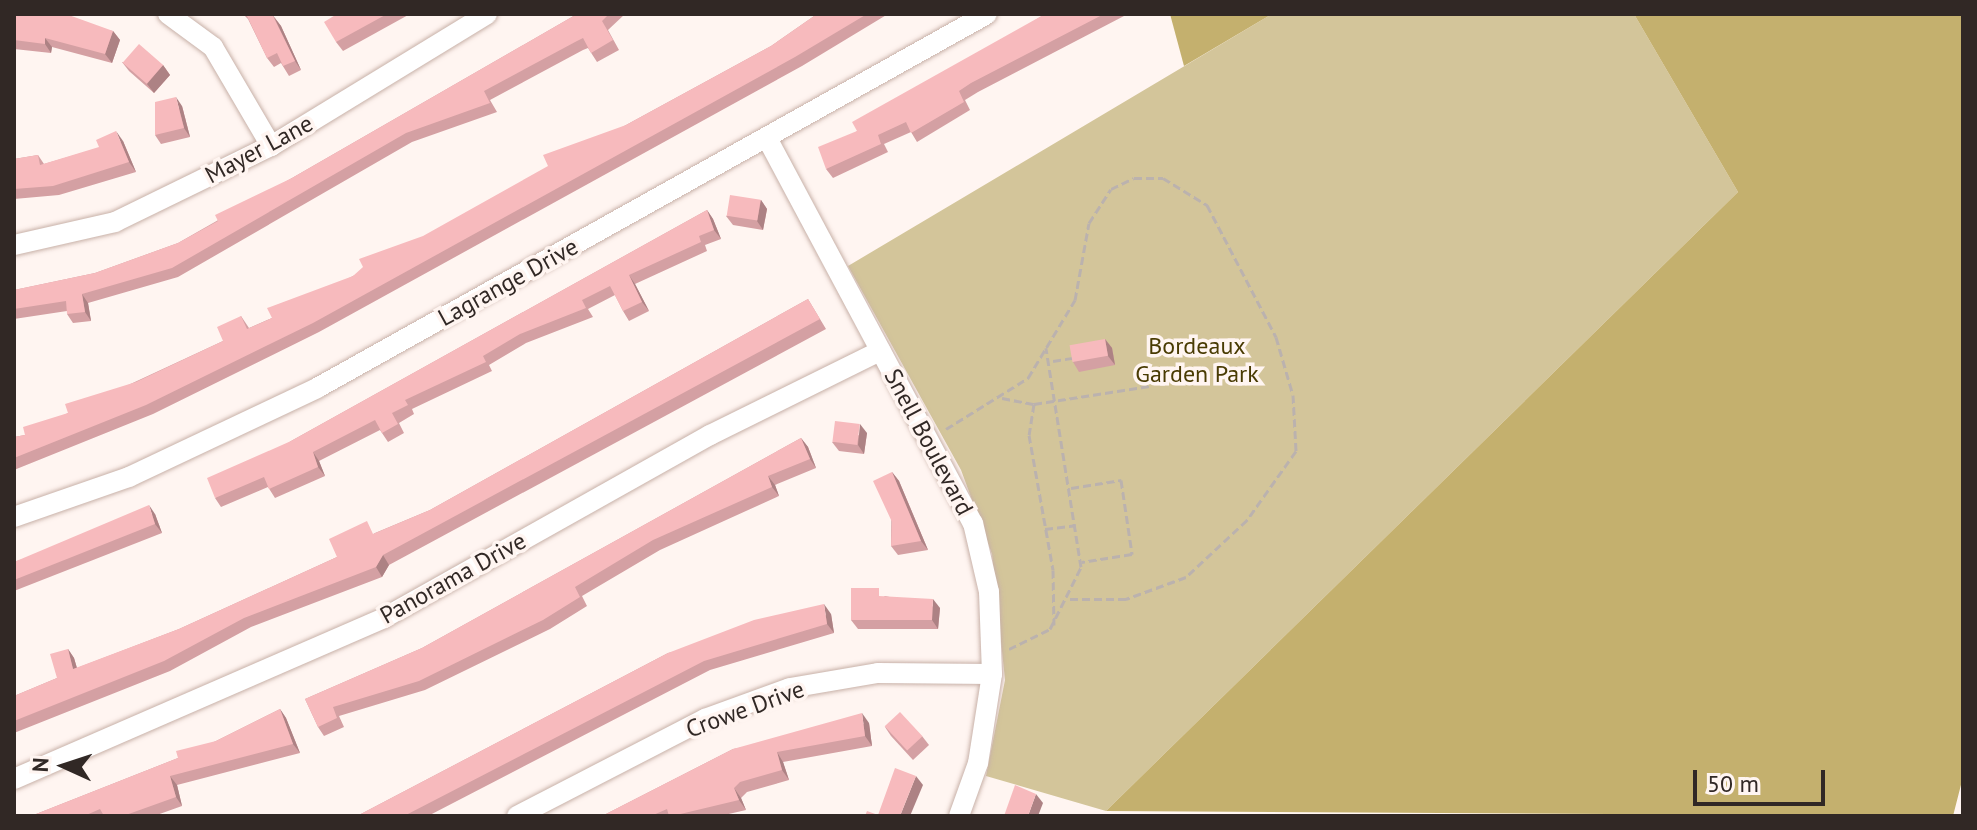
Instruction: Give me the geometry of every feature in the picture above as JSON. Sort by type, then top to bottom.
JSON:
[{"type":"street","points":[[168,14],[213,47],[271,146]]},
{"type":"street","name":"Mayer Lane","points":[[14,245],[115,222],[271,146],[487,14]]},
{"type":"street","name":"Lagrange Drive","points":[[14,517],[129,477],[317,388],[987,14]]},
{"type":"street","name":"Snell Boulevard","points":[[767,138],[973,523],[993,650],[992,674],[978,763],[959,816]]},
{"type":"street","name":"Panorama Drive","points":[[14,779],[384,618],[710,435],[880,351]]},
{"type":"street","name":"Crowe Drive","points":[[517,816],[705,719],[790,688],[878,673],[992,674]]},
{"type":"path","points":[[929,438],[1002,398],[1028,378],[1075,300],[1089,223],[1104,195],[1134,178],[1180,183],[1215,216],[1267,312],[1298,434],[1293,459],[1266,497],[1186,577],[1126,599],[1069,599]]},
{"type":"path","points":[[993,650],[1026,646],[1054,625],[1069,599],[1082,562],[1052,361],[1045,347]]},
{"type":"path","points":[[1052,361],[1074,357],[1077,371]]},
{"type":"path","points":[[1002,398],[1034,404],[1150,386]]},
{"type":"path","points":[[1034,404],[1029,435],[1045,529],[1054,625]]},
{"type":"path","points":[[1071,488],[1121,480],[1128,525],[1132,554],[1082,562]]},
{"type":"path","points":[[1045,529],[1076,525]]},
{"type":"green space","name":"Bordeaux Garden Park","points":[[1272,14],[1634,14],[1738,192],[1106,811],[986,776],[1005,680],[992,554],[961,470],[848,266]]},
{"type":"shaded area","points":[[1170,14],[1272,14],[1184,66]]},
{"type":"shaded area","points":[[1634,14],[1963,14],[1963,777],[1953,816],[1106,811],[1738,192]]},
{"type":"building","points":[[14,14],[66,14],[113,31],[105,54],[45,38],[45,44],[14,40]]},
{"type":"building","points":[[246,14],[272,14],[295,61],[283,66],[277,53],[267,58]]},
{"type":"building","points":[[337,14],[387,14],[336,42],[324,22]]},
{"type":"building","points":[[577,14],[609,14],[602,21],[613,40],[591,53],[583,38],[577,41],[484,91],[490,103],[406,133],[172,268],[82,294],[85,312],[67,314],[66,301],[14,309],[14,290],[95,273],[178,243],[218,221],[215,215],[292,178]]},
{"type":"building","points":[[817,14],[867,14],[795,57],[313,323],[146,405],[14,458],[14,437],[25,435],[23,427],[68,413],[65,404],[136,382],[223,341],[217,327],[241,316],[247,329],[272,318],[267,308],[353,276],[363,267],[359,259],[423,236],[548,166],[543,155],[626,125],[771,46]]},
{"type":"building","points":[[1045,14],[1104,14],[971,83],[959,91],[964,102],[911,133],[906,122],[878,135],[881,144],[826,169],[818,147],[857,131],[852,122]]},
{"type":"building","points":[[139,44],[163,65],[147,84],[123,63]]},
{"type":"building","points":[[176,97],[184,128],[155,135],[155,102]]},
{"type":"building","points":[[116,131],[129,162],[53,186],[14,189],[14,159],[38,155],[40,165],[99,147],[96,140]]},
{"type":"building","points":[[730,195],[761,200],[757,221],[727,216]]},
{"type":"building","points":[[707,210],[714,230],[699,236],[701,242],[629,275],[642,302],[623,311],[610,286],[582,300],[586,308],[520,334],[483,356],[486,362],[405,400],[408,405],[392,413],[398,424],[382,433],[375,420],[313,452],[318,467],[269,489],[264,477],[215,498],[207,478],[291,441]]},
{"type":"building","points":[[808,299],[820,319],[383,555],[376,567],[244,618],[164,661],[14,721],[14,696],[57,678],[50,654],[68,649],[73,669],[179,629],[337,557],[329,539],[367,521],[373,534],[430,510]]},
{"type":"building","points":[[1105,339],[1108,356],[1072,362],[1070,345]]},
{"type":"building","points":[[835,421],[860,424],[857,445],[832,442]]},
{"type":"building","points":[[801,438],[810,459],[768,476],[772,487],[653,540],[575,587],[580,597],[543,620],[419,681],[333,707],[337,718],[318,727],[305,699],[422,648]]},
{"type":"building","points":[[892,472],[921,541],[891,546],[892,522],[873,481]]},
{"type":"building","points":[[149,505],[155,524],[14,580],[14,562]]},
{"type":"building","points":[[851,588],[879,588],[879,596],[933,599],[932,620],[851,620]]},
{"type":"building","points":[[824,604],[827,624],[704,661],[404,816],[357,816],[668,653],[754,620]]},
{"type":"building","points":[[280,709],[293,744],[170,776],[176,797],[123,816],[104,816],[100,809],[84,816],[31,816],[178,758],[176,751],[216,741]]},
{"type":"building","points":[[900,712],[923,736],[907,750],[885,726]]},
{"type":"building","points":[[862,713],[865,736],[777,752],[782,770],[740,782],[734,788],[739,800],[672,816],[669,816],[667,809],[651,816],[602,816],[733,749]]},
{"type":"building","points":[[895,768],[916,776],[900,816],[865,816],[867,811],[878,815]]},
{"type":"building","points":[[1015,785],[1036,794],[1028,816],[1004,816]]}]
